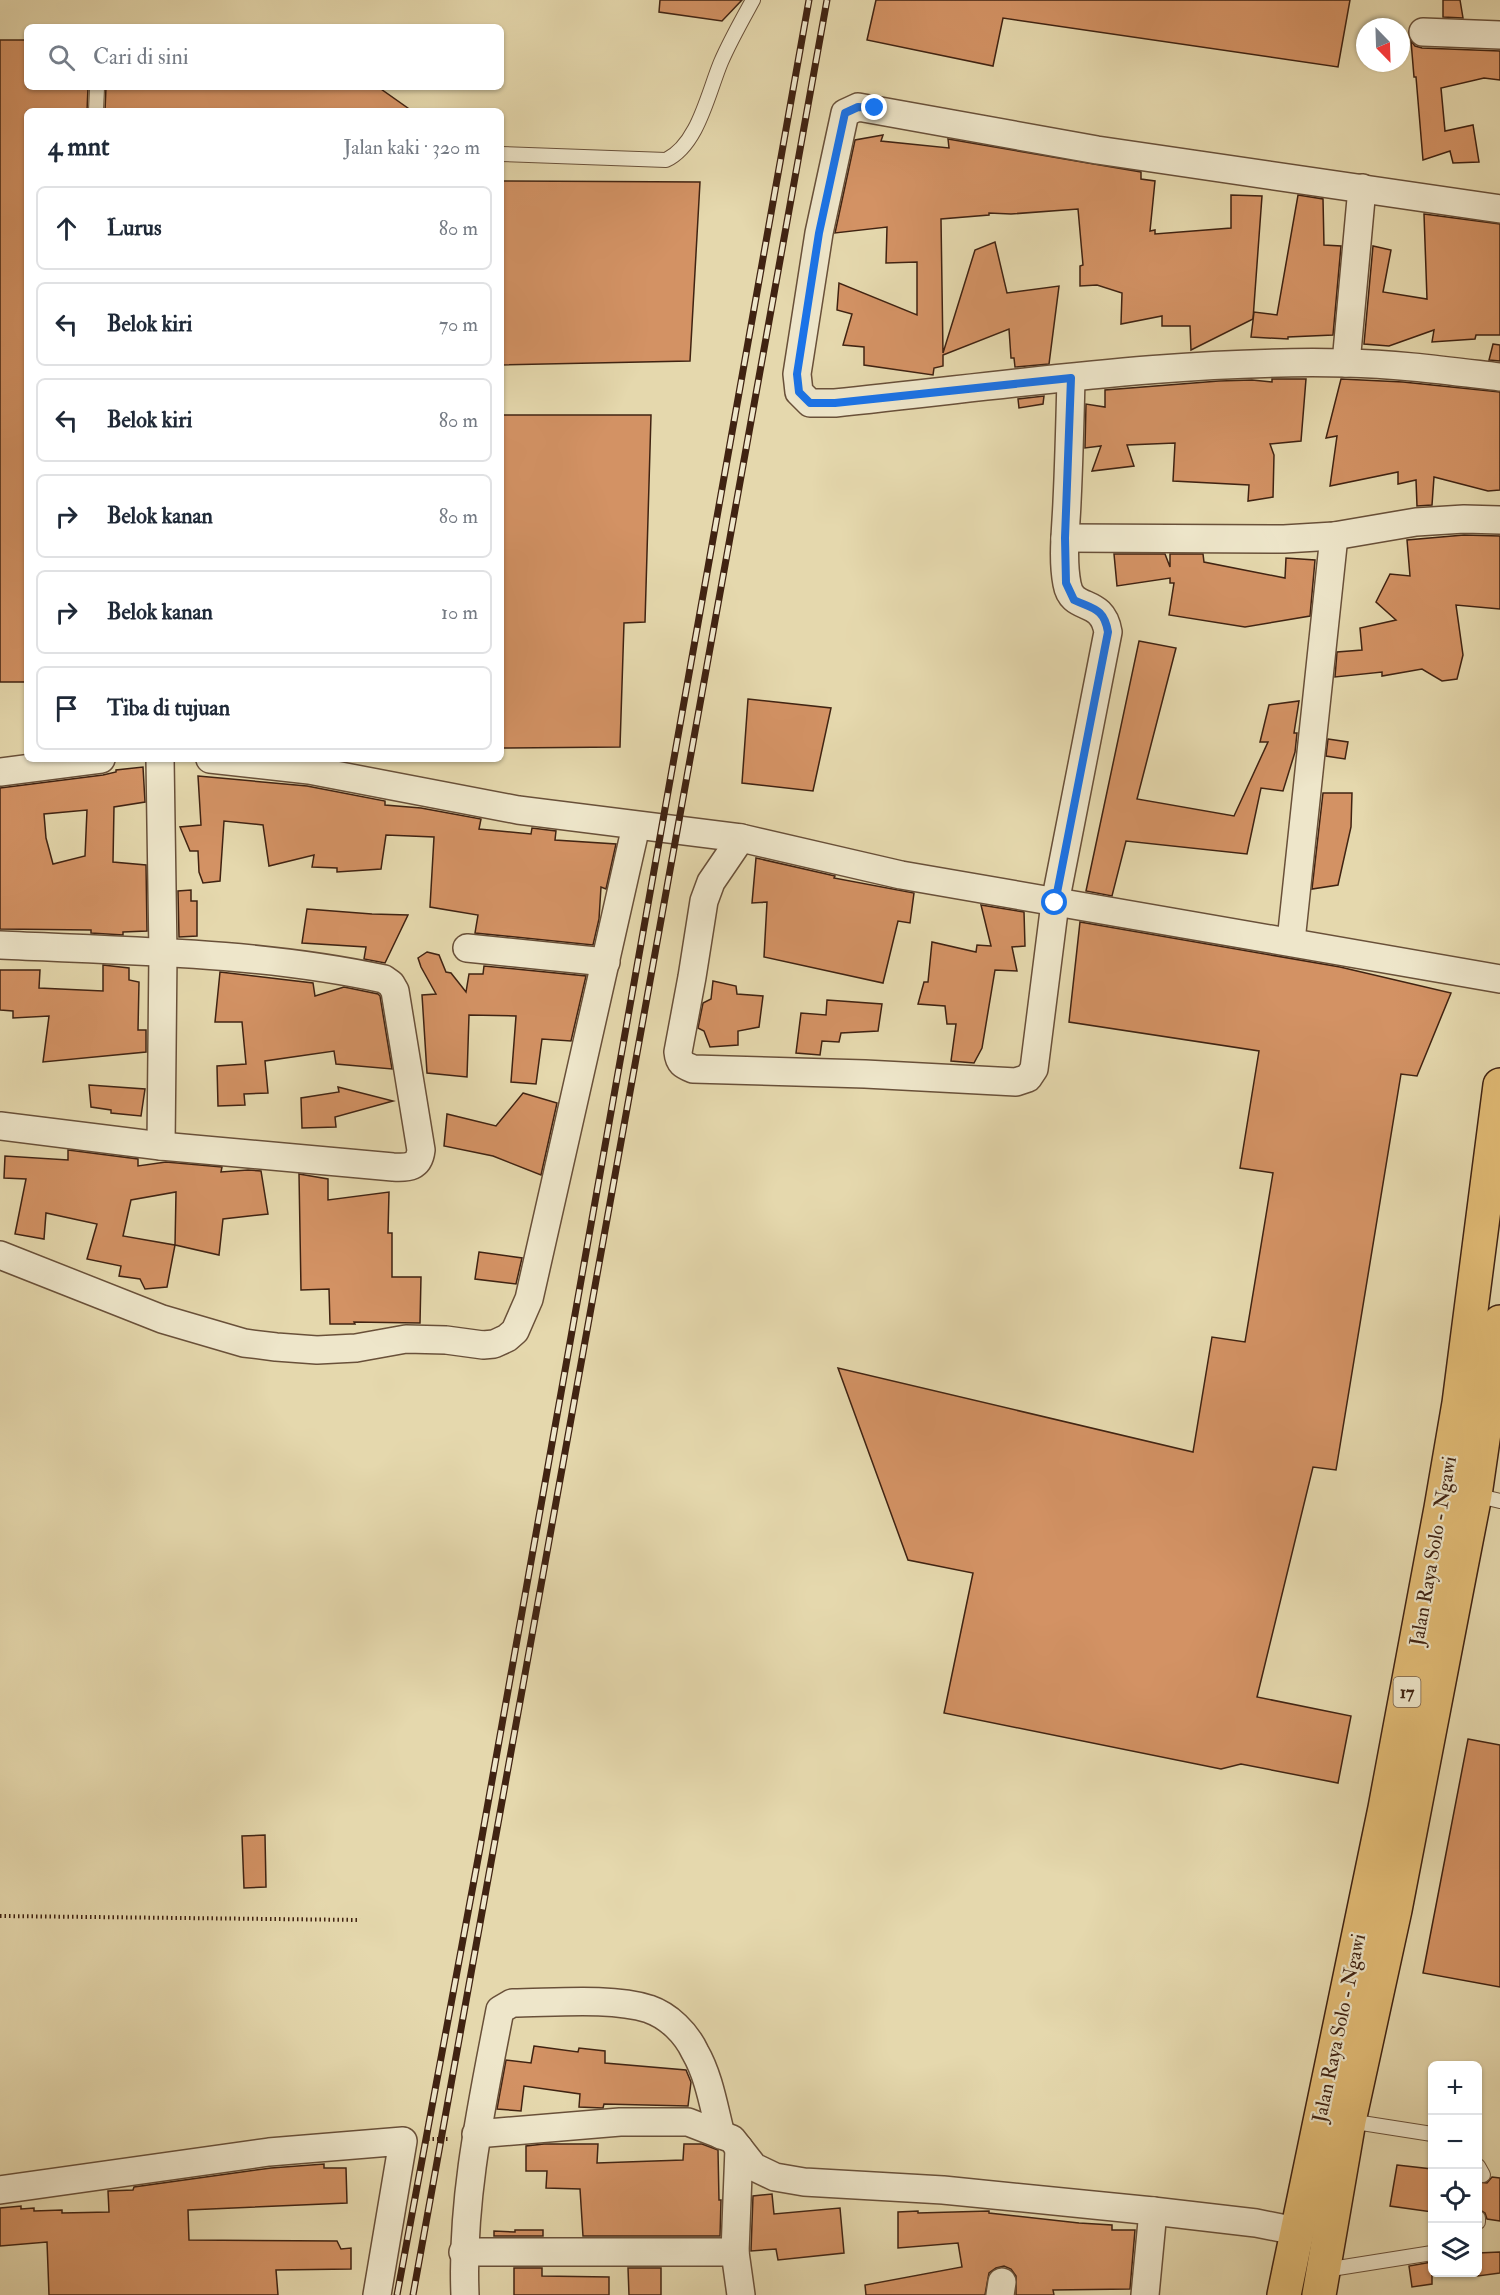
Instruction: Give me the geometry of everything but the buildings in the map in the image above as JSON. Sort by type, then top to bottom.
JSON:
[{"type":"highway","name":"Jalan Raya Solo - Ngawi","points":[[1322,2282],[1335,2118],[1385,1808],[1459,1403],[1500,1085]]},
{"type":"highway","name":"Jalan Raya Solo - Ngawi","points":[[1284,2295],[1296,2231],[1335,2118],[1395,1910],[1487,1498],[1500,1323]]},
{"type":"street","points":[[1423,32],[1500,35]]},
{"type":"street","points":[[1500,209],[1098,150],[875,108],[858,107],[845,113],[819,233],[797,374],[799,392],[810,403],[835,403],[1131,371],[1188,367],[1346,363],[1432,369],[1500,377]]},
{"type":"street","points":[[1346,363],[1362,188]]},
{"type":"street","points":[[741,838],[711,882],[704,901],[678,1052],[683,1065],[693,1069],[1023,1081],[1034,1069],[1055,903],[1108,632],[1107,622],[1102,614],[1074,600],[1066,583],[1065,538],[1071,378]]},
{"type":"street","points":[[1065,538],[1284,539],[1334,536],[1416,522],[1500,520]]},
{"type":"street","points":[[1291,941],[1334,536]]},
{"type":"street","points":[[0,772],[78,762]]},
{"type":"street","points":[[160,762],[163,952],[161,1146]]},
{"type":"street","points":[[240,762],[289,767],[518,810],[741,838],[901,875],[1500,979]]},
{"type":"street","points":[[0,1255],[162,1319],[244,1342],[317,1350],[356,1348],[406,1339],[446,1340],[483,1345],[494,1344],[507,1338],[521,1321],[529,1299],[636,826]]},
{"type":"street","points":[[0,945],[163,952],[282,963],[384,979],[395,991],[422,1150],[415,1165],[406,1168],[161,1146],[0,1126]]},
{"type":"street","points":[[467,948],[606,962]]},
{"type":"street","points":[[465,2295],[463,2252],[476,2134],[500,2010],[512,2003],[601,2002],[650,2009],[672,2022],[696,2052],[730,2141],[735,2252],[741,2295]]},
{"type":"street","points":[[476,2134],[620,2122],[688,2122],[730,2141],[754,2167],[775,2177],[804,2182],[943,2190],[1153,2211],[1256,2223],[1296,2231]]},
{"type":"street","points":[[0,2190],[270,2152],[403,2141],[377,2295]]},
{"type":"street","points":[[1144,2295],[1153,2211]]},
{"type":"street","points":[[463,2252],[735,2252]]},
{"type":"lane","points":[[504,154],[666,160],[676,155],[683,148],[701,114],[722,60],[753,0]]},
{"type":"lane","points":[[96,108],[97,90]]},
{"type":"lane","points":[[1335,2118],[1428,2133]]},
{"type":"lane","points":[[1322,2282],[1428,2254]]},
{"type":"path","points":[[0,1916],[360,1920]]},
{"type":"path","points":[[403,2141],[441,2140],[476,2134]]},
{"type":"railway","points":[[397,2295],[480,1848],[809,0]]},
{"type":"railway","points":[[413,2295],[827,0]]},
{"type":"route","points":[[875,108],[858,107],[845,113],[819,233],[797,374],[799,392],[810,403],[835,403],[1071,378],[1065,538],[1066,583],[1074,600],[1102,614],[1107,622],[1108,632],[1055,903]]}]
